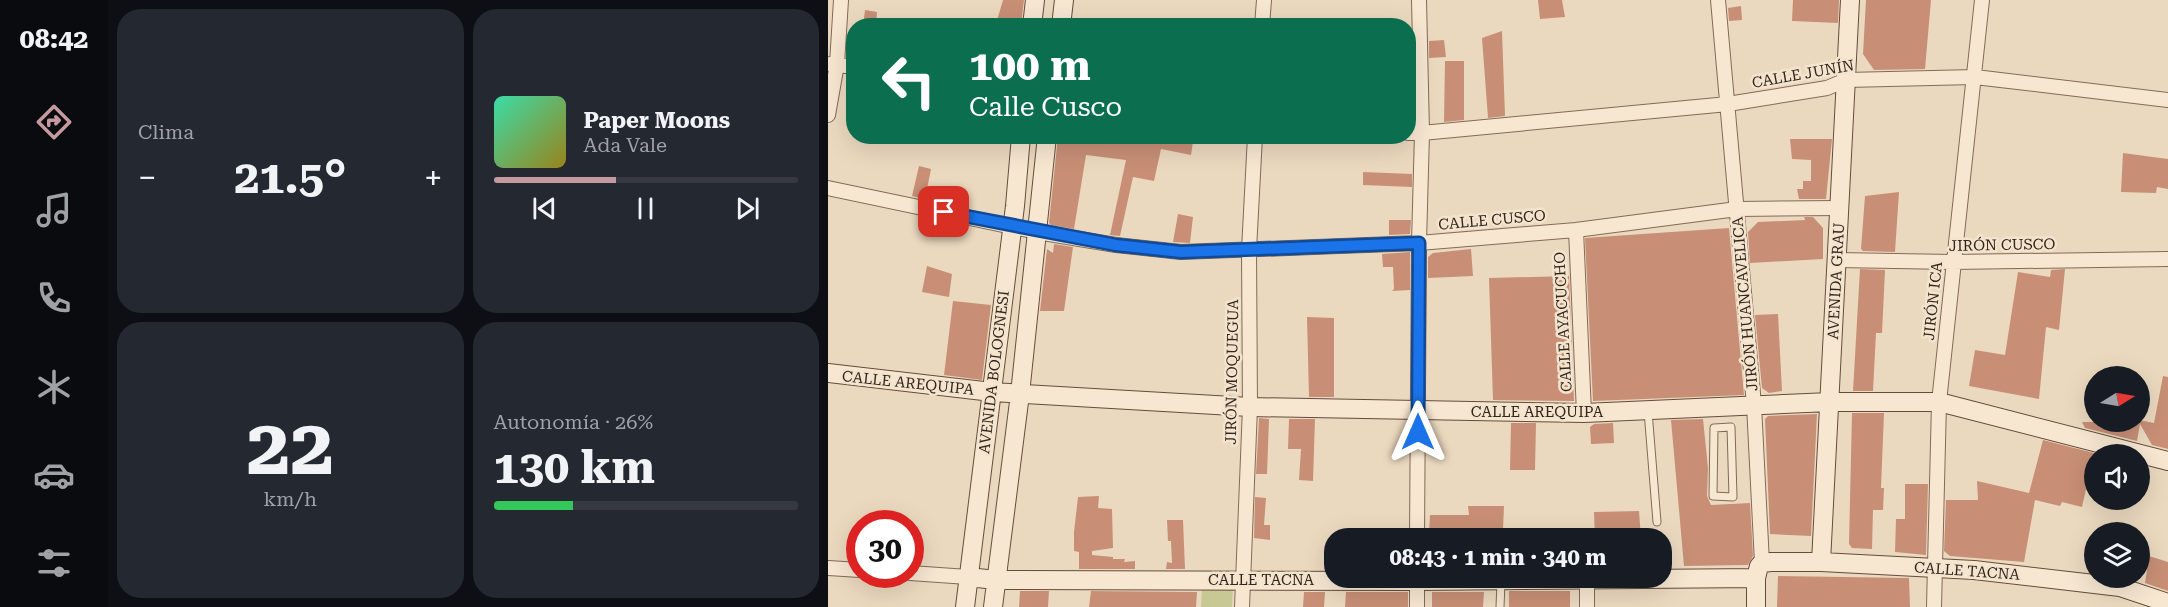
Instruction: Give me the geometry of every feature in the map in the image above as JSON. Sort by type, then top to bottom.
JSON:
[{"type":"street","points":[[828,115],[842,0]]},
{"type":"street","points":[[1033,18],[1035,0]]},
{"type":"street","points":[[1062,18],[1064,0]]},
{"type":"street","points":[[1263,18],[1264,0]]},
{"type":"street","points":[[1416,100],[1419,0]]},
{"type":"street","name":"JIRÓN HUANCAVELICA","points":[[1718,0],[1754,405],[1759,570],[1756,607]]},
{"type":"street","name":"AVENIDA GRAU","points":[[1821,562],[1850,0]]},
{"type":"street","name":"JIRÓN ICA","points":[[1934,607],[1939,402],[1982,0]]},
{"type":"street","name":"CALLE JUNÍN","points":[[1416,133],[1728,104],[1827,88],[1846,80],[1975,77],[2168,100]]},
{"type":"street","name":"AVENIDA BOLOGNESI","points":[[965,607],[1020,144]]},
{"type":"street","name":"AVENIDA BOLOGNESI","points":[[993,607],[1020,394],[1046,144]]},
{"type":"street","name":"JIRÓN MOQUEGUA","points":[[1242,607],[1250,407],[1249,250],[1255,144]]},
{"type":"street","points":[[1415,144],[1419,243],[1417,528]]},
{"type":"street","name":"CALLE CUSCO","points":[[828,188],[1037,232],[1116,245],[1181,252],[1419,243],[1576,230],[1737,209],[1840,208]]},
{"type":"street","name":"CALLE AYACUCHO","points":[[1576,230],[1584,413]]},
{"type":"street","name":"JIRÓN CUSCO","points":[[1837,260],[1953,262],[2168,259]]},
{"type":"street","name":"CALLE AREQUIPA","points":[[828,373],[992,392],[1250,407],[1584,413],[1648,410],[1714,417],[1754,405],[1939,402],[2168,461]]},
{"type":"street","name":"CALLE TACNA","points":[[1672,575],[1759,570],[1821,562],[1974,570],[2120,587],[2168,603]]},
{"type":"street","points":[[828,568],[846,569]]},
{"type":"street","name":"CALLE TACNA","points":[[924,574],[996,580],[1324,579]]},
{"type":"street","points":[[1417,588],[1417,607]]},
{"type":"street","points":[[1587,588],[1587,607]]},
{"type":"lane","points":[[1648,410],[1657,522]]},
{"type":"lane","points":[[1714,417],[1731,428],[1733,497],[1713,496],[1714,417]]},
{"type":"lane","points":[[1500,607],[1501,588]]},
{"type":"green space","points":[[1202,586],[1233,587],[1232,607],[1201,607]]},
{"type":"building","points":[[1003,0],[1024,0],[1022,18],[998,18]]},
{"type":"building","points":[[1538,0],[1562,0],[1565,17],[1540,19]]},
{"type":"building","points":[[1793,0],[1839,0],[1838,23],[1792,21]]},
{"type":"building","points":[[1866,0],[1931,0],[1925,69],[1874,70],[1863,54]]},
{"type":"building","points":[[1741,6],[1742,20],[1729,21],[1728,8]]},
{"type":"building","points":[[865,10],[877,12],[877,18],[864,18]]},
{"type":"building","points":[[1502,31],[1505,116],[1488,118],[1482,38]]},
{"type":"building","points":[[1444,40],[1446,57],[1429,58],[1429,41]]},
{"type":"building","points":[[1445,61],[1464,61],[1464,120],[1444,122]]},
{"type":"building","points":[[1790,139],[1832,139],[1826,199],[1799,199],[1797,189],[1803,189],[1803,181],[1811,181],[1811,160],[1792,159]]},
{"type":"building","points":[[1057,144],[1193,144],[1191,155],[1161,149],[1154,181],[1133,177],[1120,236],[1110,235],[1126,160],[1086,155],[1074,229],[1049,223]]},
{"type":"building","points":[[2123,153],[2168,159],[2168,189],[2157,187],[2156,193],[2121,192]]},
{"type":"building","points":[[919,166],[931,169],[925,199],[912,196]]},
{"type":"building","points":[[1363,172],[1412,174],[1412,187],[1363,185]]},
{"type":"building","points":[[1899,192],[1895,252],[1863,251],[1861,249],[1865,196]]},
{"type":"building","points":[[1178,214],[1193,217],[1190,243],[1173,242]]},
{"type":"building","points":[[1804,217],[1813,217],[1823,228],[1823,259],[1750,263],[1748,232],[1758,222],[1805,220]]},
{"type":"building","points":[[1389,220],[1411,220],[1410,234],[1389,235]]},
{"type":"building","points":[[1729,228],[1744,395],[1593,401],[1585,238]]},
{"type":"building","points":[[1054,244],[1073,247],[1064,311],[1040,311],[1047,249],[1053,253]]},
{"type":"building","points":[[1471,249],[1473,276],[1428,278],[1428,257],[1433,253]]},
{"type":"building","points":[[1410,252],[1410,290],[1392,291],[1394,289],[1393,267],[1383,267],[1382,254]]},
{"type":"building","points":[[927,266],[952,274],[949,297],[922,292]]},
{"type":"building","points":[[1860,269],[1885,270],[1882,333],[1876,333],[1873,391],[1853,391]]},
{"type":"building","points":[[2065,269],[2059,330],[2046,327],[2039,399],[1969,386],[1975,350],[2005,355],[2018,272],[2050,277],[2051,270]]},
{"type":"building","points":[[1569,276],[1574,401],[1493,400],[1489,278]]},
{"type":"building","points":[[953,301],[991,305],[982,380],[944,375]]},
{"type":"building","points":[[1778,314],[1782,391],[1769,393],[1762,388],[1755,315]]},
{"type":"building","points":[[1307,317],[1334,318],[1334,397],[1309,397]]},
{"type":"building","points":[[2163,376],[2168,377],[2168,449],[2152,445],[2145,432],[2150,432],[2150,422],[2154,423]]},
{"type":"building","points":[[1852,413],[1884,413],[1881,488],[1884,488],[1883,510],[1873,510],[1872,549],[1852,548],[1849,544]]},
{"type":"building","points":[[1817,414],[1811,536],[1770,534],[1765,419],[1768,416]]},
{"type":"building","points":[[1259,418],[1269,419],[1267,474],[1256,474]]},
{"type":"building","points":[[1289,419],[1315,419],[1313,481],[1299,480],[1301,449],[1288,449]]},
{"type":"building","points":[[1703,419],[1708,468],[1707,496],[1711,505],[1750,503],[1753,556],[1748,565],[1684,566],[1671,420]]},
{"type":"building","points":[[1511,423],[1536,423],[1535,470],[1510,470]]},
{"type":"building","points":[[1613,423],[1614,443],[1591,444],[1590,427],[1594,424]]},
{"type":"building","points":[[2101,432],[2139,432],[2137,441]]},
{"type":"building","points":[[2043,440],[2084,450],[2082,507],[2062,502],[2060,506],[2035,500],[2024,562],[1950,556],[1944,551],[1946,500],[1978,500],[1977,481],[2029,493]]},
{"type":"building","points":[[1905,484],[1928,484],[1926,555],[1895,552],[1896,519],[1905,519]]},
{"type":"building","points":[[1099,496],[1098,508],[1112,509],[1113,548],[1092,551],[1092,555],[1125,559],[1124,562],[1135,561],[1135,569],[1079,569],[1079,552],[1074,551],[1078,497]]},
{"type":"building","points":[[1255,497],[1266,498],[1264,525],[1270,525],[1270,540],[1254,538]]},
{"type":"building","points":[[1468,506],[1504,506],[1503,528],[1429,528],[1430,515],[1469,515]]},
{"type":"building","points":[[1639,511],[1640,528],[1595,528],[1594,512]]},
{"type":"building","points":[[1167,520],[1183,520],[1185,569],[1166,569],[1167,562],[1172,563]]},
{"type":"building","points":[[2150,556],[2168,562],[2168,591],[2150,585]]},
{"type":"building","points":[[1778,576],[1909,578],[1910,607],[1777,607]]},
{"type":"building","points":[[1020,591],[1049,591],[1048,607],[1019,607]]},
{"type":"building","points":[[1091,591],[1197,592],[1196,607],[1089,607]]},
{"type":"building","points":[[1509,591],[1570,591],[1570,607],[1509,607]]},
{"type":"building","points":[[1304,592],[1325,592],[1324,607],[1303,607]]},
{"type":"building","points":[[1346,592],[1408,592],[1408,607],[1345,607]]},
{"type":"building","points":[[1432,592],[1484,592],[1483,607],[1432,607]]},
{"type":"route","points":[[944,212],[1037,232],[1116,245],[1181,252],[1419,243],[1418,432]]}]
